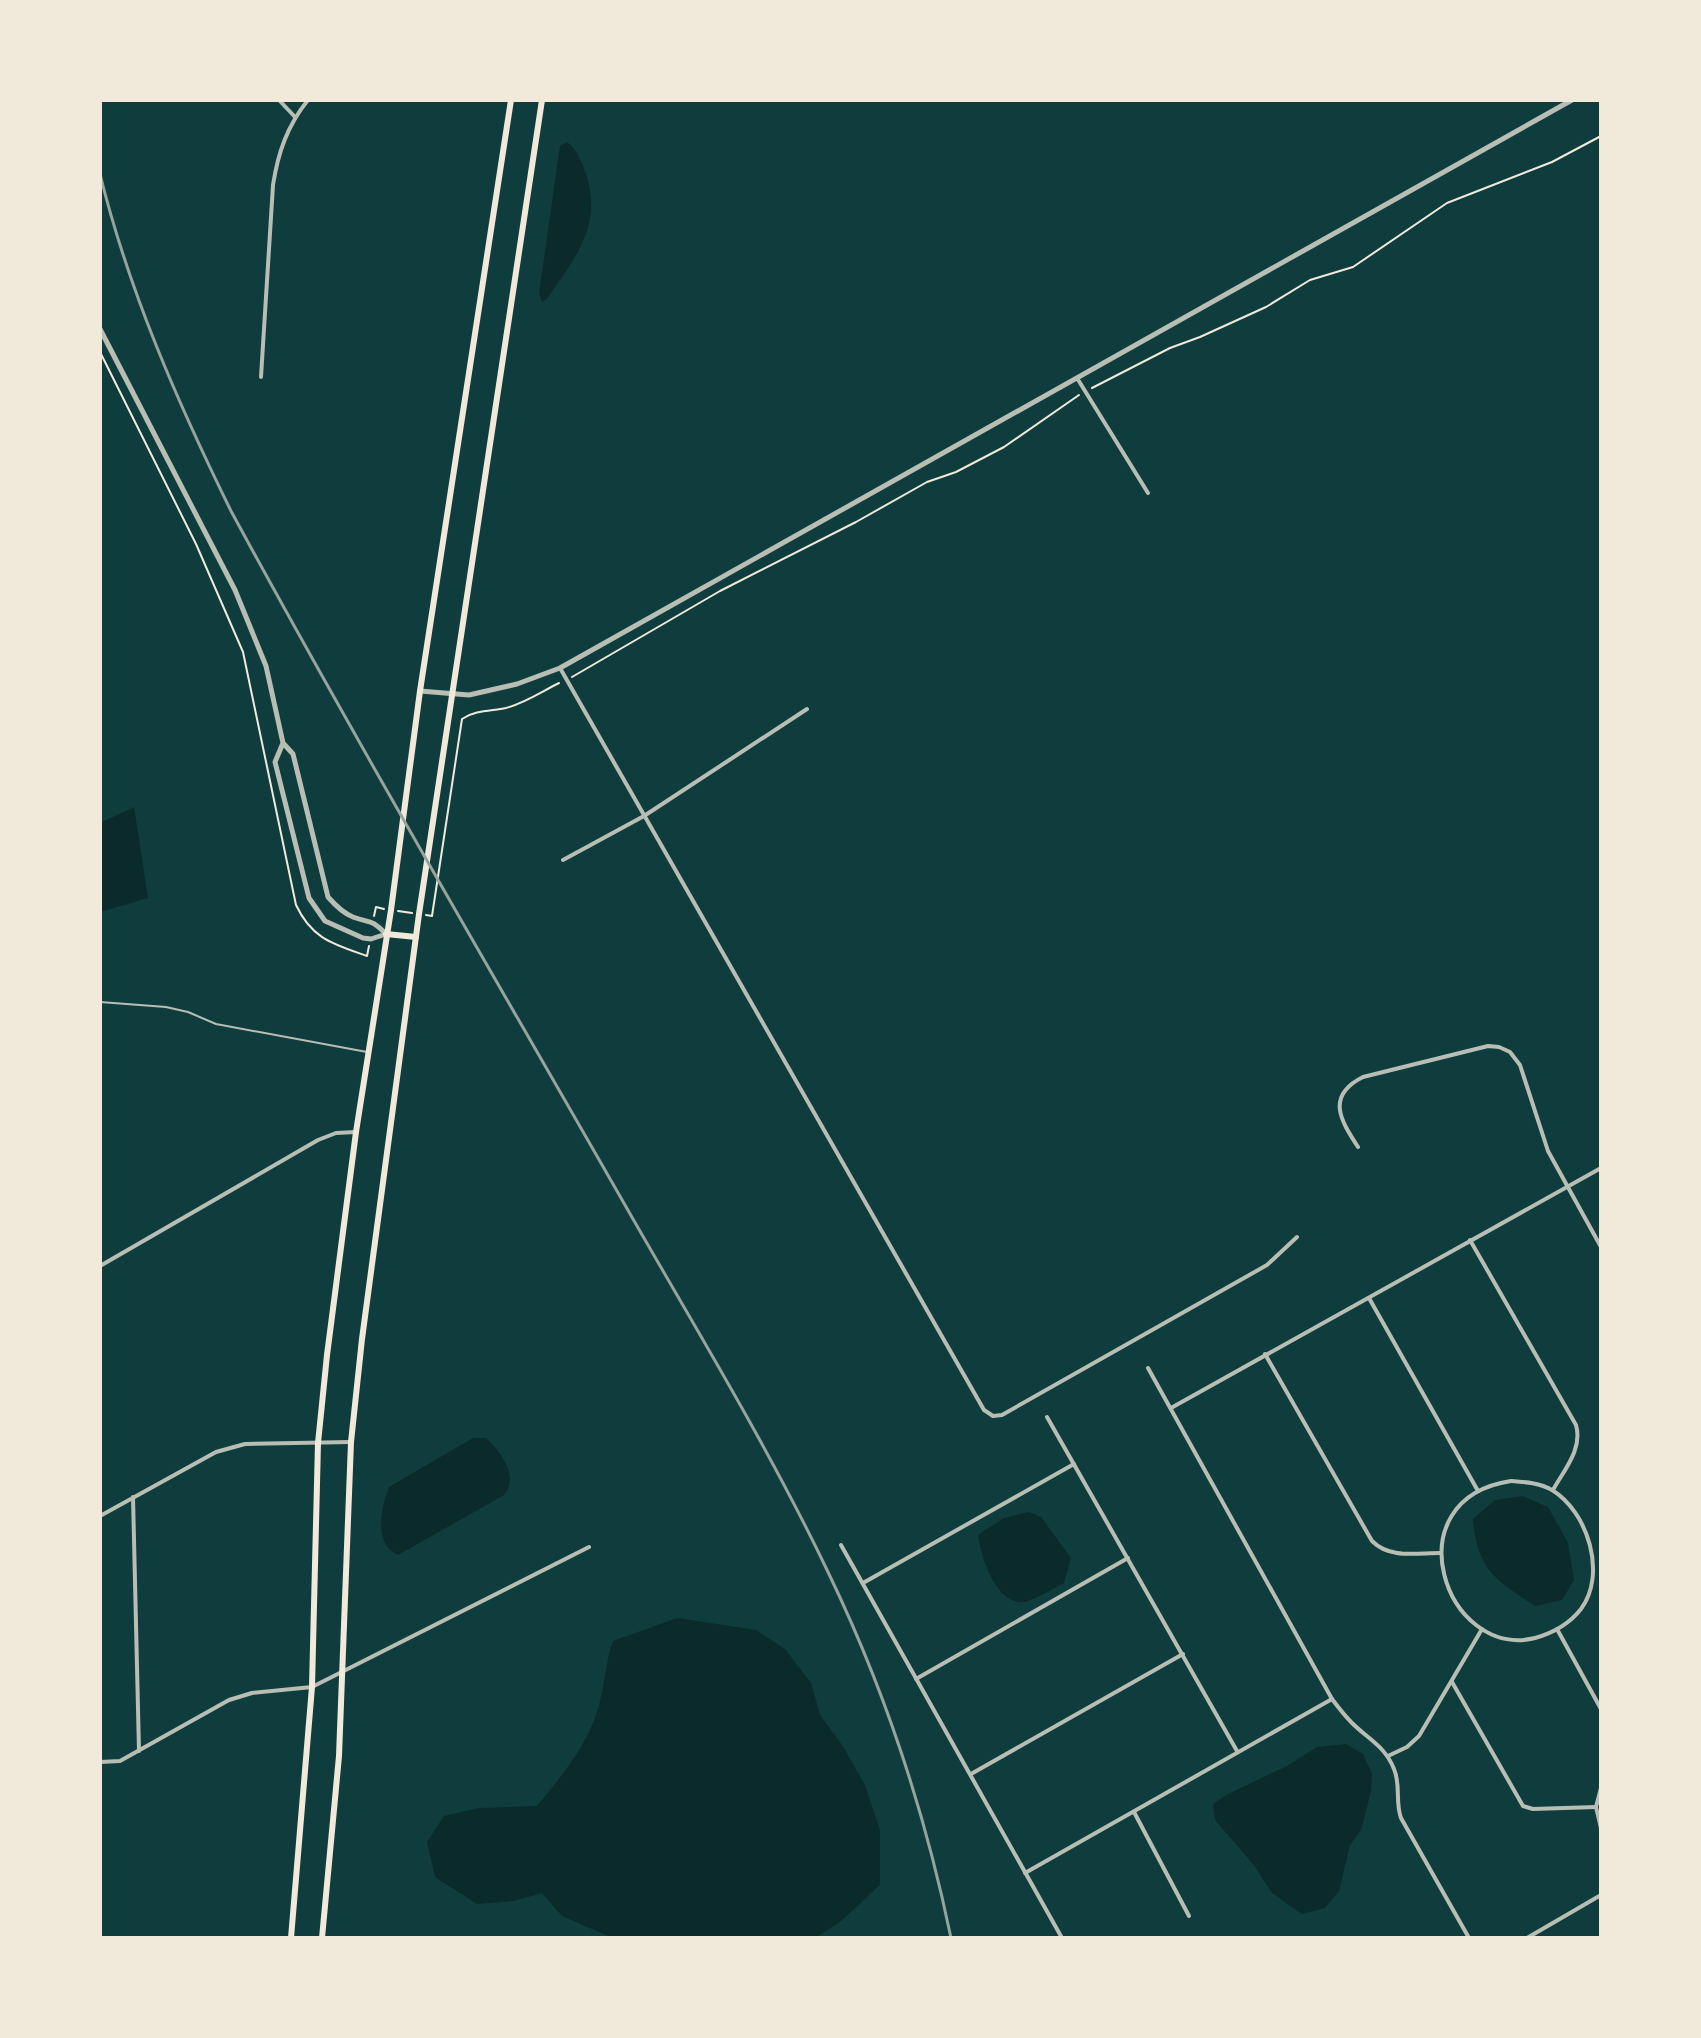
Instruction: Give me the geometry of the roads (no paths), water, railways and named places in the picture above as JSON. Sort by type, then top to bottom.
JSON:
[{"type":"main road","points":[[291,1938],[312,1687],[318,1443],[327,1355],[420,691],[511,100]]},
{"type":"main road","points":[[322,1938],[339,1756],[351,1442],[372,1254],[419,914],[542,100]]},
{"type":"main road","points":[[386,934],[416,937]]},
{"type":"street","points":[[279,100],[295,117]]},
{"type":"street","points":[[261,377],[273,185],[278,157],[295,117],[308,100]]},
{"type":"street","points":[[420,691],[469,695],[517,684],[560,668],[1572,100]]},
{"type":"street","points":[[100,329],[235,590],[266,666],[283,743],[293,754],[328,897],[354,917],[373,921],[386,934],[363,938],[325,921],[309,898],[275,762],[283,743]]},
{"type":"street","points":[[1076,376],[1148,493]]},
{"type":"street","points":[[560,668],[984,1410],[993,1416],[1002,1415],[1267,1265],[1297,1237]]},
{"type":"street","points":[[563,860],[644,816],[807,709]]},
{"type":"street","points":[[1358,1147],[1340,1116],[1341,1097],[1354,1081],[1488,1046],[1499,1047],[1510,1052],[1520,1065],[1542,1137],[1601,1247]]},
{"type":"street","points":[[100,1266],[318,1140],[336,1133],[356,1132]]},
{"type":"street","points":[[1171,1408],[1601,1168]]},
{"type":"street","points":[[1470,1240],[1576,1425],[1579,1436],[1576,1449],[1553,1490]]},
{"type":"street","points":[[1369,1297],[1478,1491]]},
{"type":"street","points":[[1265,1354],[1372,1541],[1380,1549],[1391,1553],[1440,1553]]},
{"type":"street","points":[[1148,1368],[1332,1699],[1354,1726],[1373,1739],[1388,1756],[1398,1783],[1397,1807],[1401,1818],[1469,1938]]},
{"type":"street","points":[[1047,1417],[1237,1751]]},
{"type":"street","points":[[100,1516],[216,1452],[245,1444],[351,1442]]},
{"type":"street","points":[[863,1583],[1074,1464]]},
{"type":"street","points":[[1511,1481],[1539,1484],[1553,1490],[1566,1502],[1586,1534],[1593,1567],[1588,1595],[1571,1620],[1545,1635],[1513,1640],[1482,1629],[1457,1602],[1447,1585],[1440,1553],[1443,1534],[1449,1519],[1478,1491],[1511,1481]]},
{"type":"street","points":[[133,1497],[139,1752]]},
{"type":"street","points":[[841,1545],[1062,1938]]},
{"type":"street","points":[[100,1762],[120,1761],[139,1752],[229,1700],[252,1693],[312,1687],[589,1547]]},
{"type":"street","points":[[916,1679],[1128,1558]]},
{"type":"street","points":[[1593,1567],[1601,1567]]},
{"type":"street","points":[[1388,1756],[1407,1747],[1419,1736],[1482,1629]]},
{"type":"street","points":[[1557,1629],[1601,1709]]},
{"type":"street","points":[[971,1774],[1183,1654]]},
{"type":"street","points":[[1452,1682],[1523,1806],[1533,1809],[1596,1807]]},
{"type":"street","points":[[1025,1873],[1332,1699]]},
{"type":"street","points":[[1601,1788],[1596,1807],[1601,1828]]},
{"type":"street","points":[[1134,1812],[1189,1916]]},
{"type":"street","points":[[1527,1938],[1601,1895]]},
{"type":"lane","points":[[100,1002],[166,1007],[230,1027],[368,1052]]},
{"type":"water","points":[[567,142],[576,152],[586,174],[591,210],[589,226],[576,255],[542,302],[539,294],[560,146]]},
{"type":"water","points":[[134,807],[148,898],[100,912],[100,823]]},
{"type":"water","points":[[473,1438],[486,1438],[506,1465],[510,1480],[504,1495],[398,1555],[390,1550],[385,1543],[381,1524],[389,1487]]},
{"type":"water","points":[[1523,1496],[1548,1507],[1568,1543],[1574,1580],[1562,1600],[1535,1606],[1509,1589],[1491,1572],[1479,1550],[1473,1519],[1495,1500]]},
{"type":"water","points":[[1029,1512],[1041,1517],[1071,1558],[1064,1583],[1038,1597],[1024,1602],[1014,1601],[998,1588],[986,1567],[978,1535],[1004,1518]]},
{"type":"water","points":[[677,1618],[756,1630],[785,1649],[811,1683],[820,1715],[865,1785],[880,1831],[880,1885],[840,1922],[815,1938],[613,1938],[562,1916],[542,1893],[514,1901],[477,1904],[435,1877],[427,1842],[444,1816],[479,1808],[537,1806],[564,1772],[593,1723],[613,1641]]},
{"type":"water","points":[[1346,1744],[1363,1754],[1372,1774],[1361,1830],[1350,1845],[1339,1891],[1325,1908],[1302,1914],[1272,1893],[1253,1864],[1215,1820],[1213,1804],[1317,1747]]},
{"type":"railway","points":[[100,174],[125,261],[156,346],[231,511],[377,773],[730,1387],[828,1572],[867,1660],[901,1751],[929,1844],[951,1938]]}]
